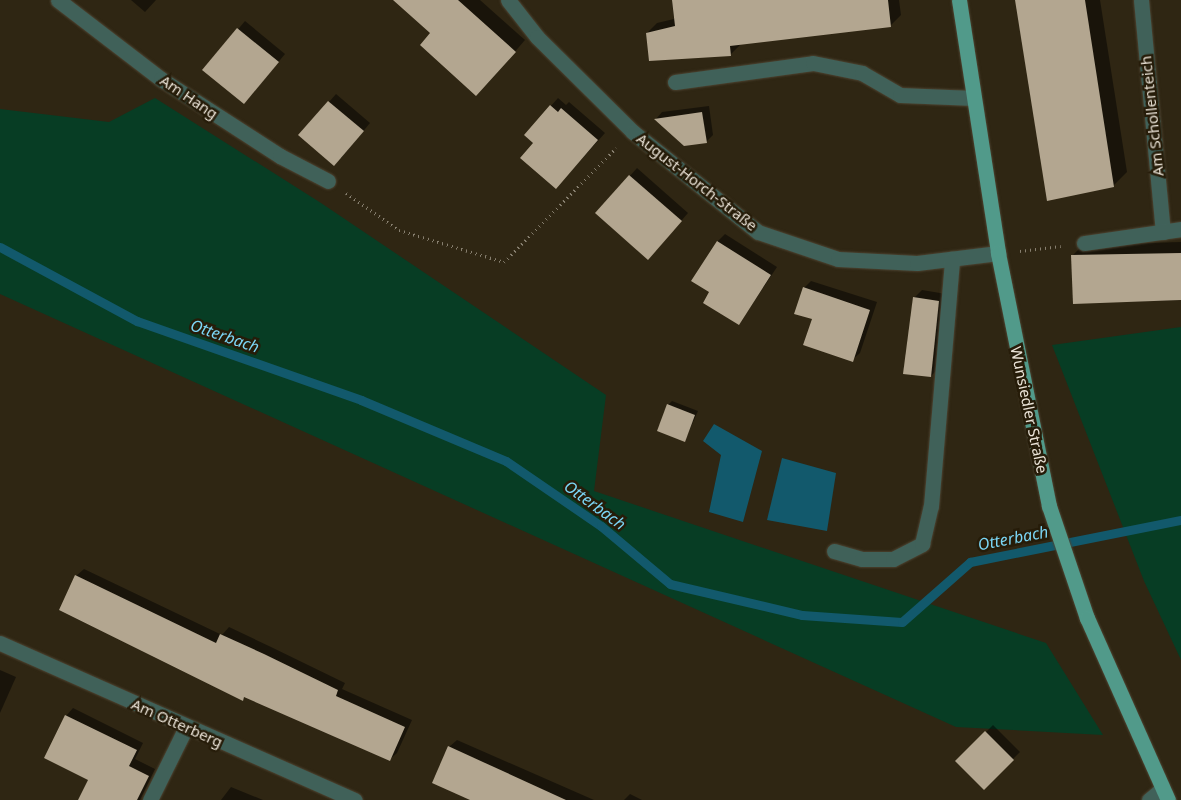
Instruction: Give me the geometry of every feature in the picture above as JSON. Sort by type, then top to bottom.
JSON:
[{"type":"main road","name":"Wunsiedler Straße","points":[[959,0],[998,253],[1049,506],[1087,618],[1165,794]]},
{"type":"street","name":"Am Hang","points":[[58,0],[161,79],[280,156],[328,181]]},
{"type":"street","name":"August-Horch-Straße","points":[[508,0],[537,37],[633,132],[758,232],[838,259],[917,263],[998,253]]},
{"type":"street","name":"Am Schollenteich","points":[[1141,0],[1163,232]]},
{"type":"street","points":[[675,82],[813,63],[862,73],[900,96],[974,98]]},
{"type":"street","points":[[1084,243],[1181,229]]},
{"type":"street","points":[[834,551],[862,559],[893,559],[922,544],[931,506],[952,259]]},
{"type":"street","name":"Am Otterberg","points":[[0,643],[186,727],[355,800]]},
{"type":"street","points":[[150,800],[186,727]]},
{"type":"street","points":[[1149,800],[1165,794]]},
{"type":"path","points":[[328,181],[399,230],[504,262],[633,132]]},
{"type":"path","points":[[998,253],[1084,243]]},
{"type":"green space","points":[[155,98],[321,203],[606,395],[594,491],[1046,643],[1103,735],[956,727],[0,294],[0,109],[109,122]]},
{"type":"green space","points":[[1181,327],[1181,660],[1144,581],[1052,345]]},
{"type":"water","points":[[714,424],[762,451],[743,522],[709,512],[721,455],[703,441]]},
{"type":"water","points":[[782,458],[836,473],[827,531],[767,520]]},
{"type":"building","points":[[393,0],[458,0],[516,52],[476,96],[420,45],[430,33]]},
{"type":"building","points":[[672,0],[888,0],[891,27],[730,46],[731,56],[649,61],[646,33],[675,26]]},
{"type":"building","points":[[1015,0],[1085,0],[1114,187],[1047,201]]},
{"type":"building","points":[[237,28],[279,62],[244,104],[202,70]]},
{"type":"building","points":[[328,101],[364,131],[334,166],[298,135]]},
{"type":"building","points":[[550,105],[558,112],[561,108],[598,140],[556,189],[520,158],[533,143],[524,135]]},
{"type":"building","points":[[702,112],[707,143],[684,146],[654,119]]},
{"type":"building","points":[[629,175],[682,221],[648,260],[595,213]]},
{"type":"building","points":[[717,241],[771,275],[739,325],[703,303],[709,292],[691,281]]},
{"type":"building","points":[[1181,253],[1181,300],[1073,304],[1071,255]]},
{"type":"building","points":[[803,287],[870,310],[853,362],[803,345],[812,319],[794,314]]},
{"type":"building","points":[[913,297],[939,301],[931,377],[903,374]]},
{"type":"building","points":[[667,404],[695,415],[685,442],[657,431]]},
{"type":"building","points":[[75,575],[216,643],[220,634],[264,654],[338,690],[336,696],[405,727],[390,761],[244,697],[243,701],[59,610]]},
{"type":"building","points":[[65,715],[137,750],[129,766],[149,776],[137,800],[78,800],[88,780],[44,758]]},
{"type":"building","points":[[985,731],[1014,760],[984,790],[955,761]]},
{"type":"building","points":[[448,746],[566,800],[470,800],[432,783]]},
{"type":"waterway","name":"Otterbach","points":[[0,247],[137,321],[361,400],[506,461],[601,526],[670,584],[802,615],[902,622],[970,562],[1181,520]]}]
